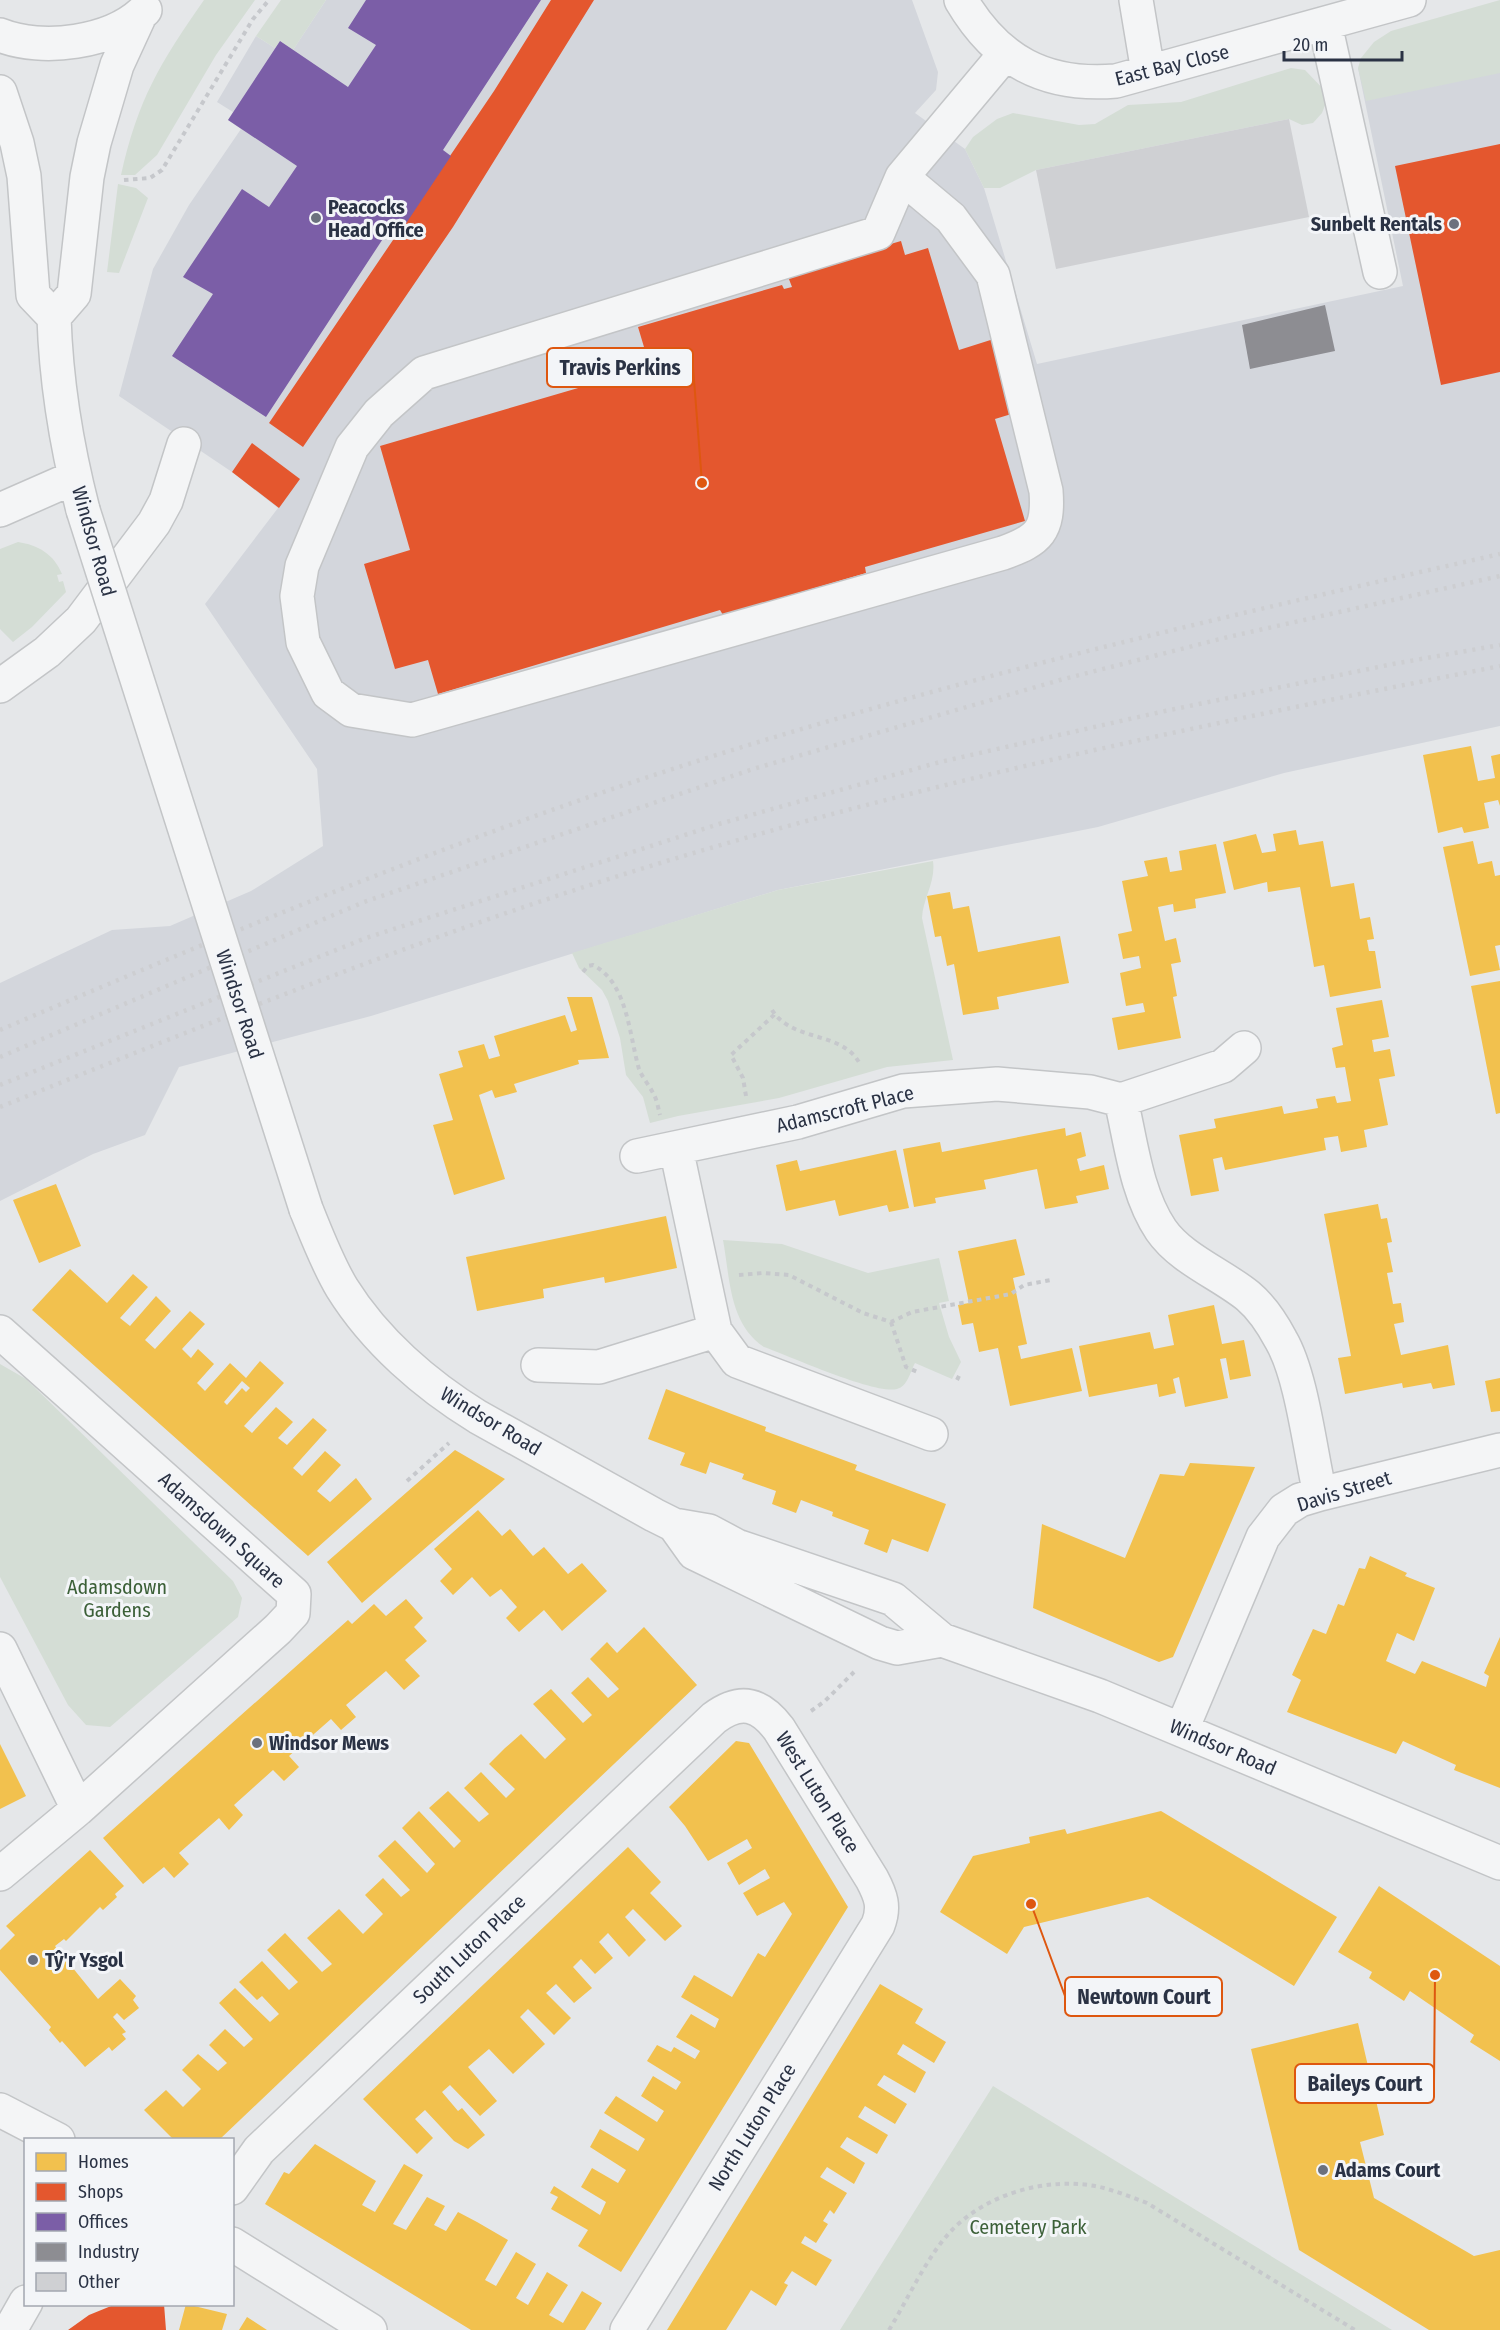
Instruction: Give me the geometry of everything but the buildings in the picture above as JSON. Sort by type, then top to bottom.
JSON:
[{"type":"street","name":"East Bay Close","points":[[961,0],[989,40],[1005,54],[1035,71],[1063,79],[1091,83],[1116,81],[1409,0]]},
{"type":"street","points":[[1136,0],[1148,72]]},
{"type":"street","points":[[0,35],[13,40],[57,45],[101,36],[147,7]]},
{"type":"street","points":[[0,92],[17,143],[24,176],[33,295],[54,317],[74,294],[86,186],[94,143],[117,65],[147,7]]},
{"type":"street","points":[[1325,24],[1380,272]]},
{"type":"street","points":[[902,177],[951,218],[993,275],[1046,491],[1047,511],[1037,537],[1025,545],[1003,553],[412,720],[351,710],[328,693],[303,642],[297,596],[302,566],[352,447],[379,413],[401,392],[424,373],[878,233],[902,177],[1005,54]]},
{"type":"street","name":"Windsor Road","points":[[54,317],[54,353],[75,477],[83,510],[306,1209],[330,1267],[343,1290],[376,1333],[424,1378],[478,1417],[674,1525],[709,1531],[737,1546],[893,1599],[942,1640],[1100,1696],[1500,1863]]},
{"type":"street","points":[[0,686],[47,652],[81,620],[154,523],[166,501],[184,444]]},
{"type":"street","points":[[0,510],[75,477]]},
{"type":"street","points":[[1244,1048],[1223,1066],[1121,1100],[1141,1185],[1150,1210],[1162,1232],[1192,1257],[1251,1298],[1282,1340],[1292,1365],[1320,1494]]},
{"type":"street","name":"Adamscroft Place","points":[[637,1156],[669,1136],[798,1122],[903,1091],[997,1084],[1090,1092],[1121,1100]]},
{"type":"street","points":[[669,1136],[715,1331],[737,1361],[755,1370],[931,1434]]},
{"type":"street","points":[[538,1365],[608,1365],[715,1331]]},
{"type":"street","name":"Adamsdown Square","points":[[0,1332],[294,1594],[292,1613],[278,1629],[78,1809],[0,1874]]},
{"type":"street","name":"Davis Street","points":[[1182,1729],[1263,1537],[1284,1510],[1300,1500],[1320,1494],[1500,1450]]},
{"type":"street","name":"Windsor Road","points":[[674,1525],[694,1553],[880,1643],[897,1648],[942,1640]]},
{"type":"street","points":[[0,1649],[78,1809]]},
{"type":"street","name":"West Luton Place","points":[[714,1718],[733,1707],[746,1706],[767,1713],[881,1896],[882,1915],[878,1925]]},
{"type":"street","name":"South Luton Place","points":[[234,2185],[259,2150],[714,1718]]},
{"type":"street","name":"North Luton Place","points":[[627,2330],[878,1925]]},
{"type":"street","points":[[0,2110],[55,2138]]},
{"type":"street","points":[[234,2245],[370,2330]]},
{"type":"street","points":[[10,2330],[24,2306]]},
{"type":"path","points":[[122,180],[150,178],[162,170],[254,19],[269,0]]},
{"type":"path","points":[[583,972],[593,965],[603,970],[614,982],[640,1071],[655,1096],[669,1136]]},
{"type":"path","points":[[747,1100],[743,1078],[731,1055],[773,1012],[798,1032],[837,1044],[850,1051],[862,1069]]},
{"type":"path","points":[[733,1275],[763,1272],[789,1275],[863,1313],[891,1322],[912,1312],[1011,1294],[1024,1286],[1051,1280]]},
{"type":"path","points":[[891,1322],[906,1367],[921,1373]]},
{"type":"path","points":[[957,1380],[961,1372]]},
{"type":"path","points":[[407,1481],[452,1441]]},
{"type":"path","points":[[779,1730],[825,1701],[850,1676]]},
{"type":"path","points":[[889,2330],[939,2247],[951,2231],[970,2213],[993,2199],[1017,2192],[1052,2185],[1078,2185],[1119,2192],[1147,2203],[1355,2330]]},
{"type":"shaded area","points":[[326,0],[912,0],[938,72],[936,90],[915,113],[965,149],[984,188],[1037,364],[1403,286],[1358,68],[1500,23],[1500,726],[1284,773],[1098,827],[778,890],[371,1016],[179,1067],[145,1135],[93,1154],[0,1201],[0,983],[112,930],[170,926],[251,891],[323,846],[317,769],[205,604],[278,508],[232,472],[119,396],[153,269],[189,205],[241,129],[228,120],[233,112],[217,102],[256,36],[275,48],[280,41],[293,50]]},
{"type":"green space","points":[[204,0],[255,0],[216,55],[157,155],[135,175],[121,175],[135,124],[152,83]]},
{"type":"green space","points":[[281,0],[326,0],[293,50],[280,41],[275,48],[256,36]]},
{"type":"green space","points":[[1500,0],[1500,73],[1366,101],[1358,68],[1361,58],[1374,42],[1391,31]]},
{"type":"green space","points":[[1291,68],[1305,70],[1329,95],[1322,113],[1313,123],[1302,125],[1289,119],[1036,170],[1000,188],[984,188],[965,149],[973,137],[997,119],[1013,113],[1079,125],[1095,124],[1128,105],[1181,102]]},
{"type":"green space","points":[[118,184],[136,188],[148,198],[119,273],[107,272]]},
{"type":"green space","points":[[18,542],[39,548],[55,561],[62,574],[57,575],[59,582],[63,581],[66,592],[32,627],[13,642],[0,629],[0,549]]},
{"type":"green space","points":[[933,861],[933,876],[922,918],[953,1060],[887,1067],[779,1098],[650,1123],[643,1097],[626,1075],[620,1038],[608,1001],[602,990],[579,968],[572,953],[778,890]]},
{"type":"green space","points":[[723,1240],[782,1244],[868,1273],[939,1258],[949,1301],[939,1303],[949,1337],[961,1362],[952,1379],[915,1363],[904,1385],[897,1389],[886,1389],[852,1381],[764,1347],[752,1337],[737,1313]]},
{"type":"green space","name":"Adamsdown Gardens","points":[[0,1364],[26,1379],[233,1581],[242,1598],[238,1617],[110,1727],[86,1725],[68,1705],[0,1577]]},
{"type":"green space","name":"Cemetery Park","points":[[993,2086],[1392,2330],[840,2330]]},
{"type":"railway","points":[[0,1030],[238,930],[479,836],[748,745],[1068,656],[1500,554]]},
{"type":"railway","points":[[0,1057],[364,902],[753,769],[1060,680],[1228,637],[1500,576]]},
{"type":"railway","points":[[0,1085],[366,938],[719,824],[940,762],[1165,711],[1393,664],[1500,645]]},
{"type":"railway","points":[[0,1107],[228,1016],[457,930],[534,903],[721,845],[831,814],[1053,760],[1276,711],[1500,666]]},
{"type":"place","name":"Peacocks Head Office","points":[[316,218]]},
{"type":"place","name":"Sunbelt Rentals","points":[[1454,224]]},
{"type":"place","name":"Travis Perkins","points":[[702,483]]},
{"type":"place","name":"Windsor Mews","points":[[257,1743]]},
{"type":"place","name":"Newtown Court","points":[[1031,1904]]},
{"type":"place","name":"Tŷ'r Ysgol","points":[[33,1960]]},
{"type":"place","name":"Baileys Court","points":[[1435,1975]]},
{"type":"place","name":"Adams Court","points":[[1323,2170]]}]
